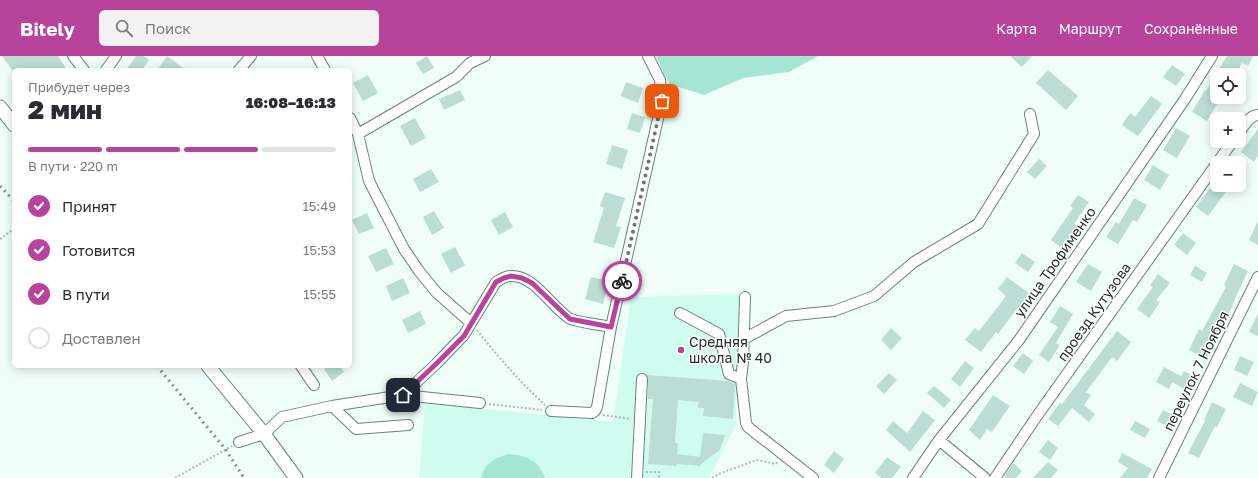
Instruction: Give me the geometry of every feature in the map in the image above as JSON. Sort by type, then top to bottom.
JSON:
[{"type":"main road","points":[[0,107],[12,122]]},
{"type":"main road","points":[[210,368],[264,434],[296,478]]},
{"type":"street","points":[[73,56],[82,68]]},
{"type":"street","points":[[107,68],[116,56]]},
{"type":"street","points":[[241,68],[251,56]]},
{"type":"street","points":[[317,56],[324,68]]},
{"type":"street","points":[[358,134],[456,77],[470,63],[485,56]]},
{"type":"street","points":[[551,411],[592,413],[597,407],[611,327],[662,101],[660,80],[648,56]]},
{"type":"street","name":"улица Трофименко","points":[[913,478],[939,440],[1019,340],[1180,106],[1212,56]]},
{"type":"street","points":[[744,339],[786,316],[834,311],[874,296],[914,262],[978,224],[1034,134],[1030,114]]},
{"type":"street","points":[[1246,123],[1254,115],[1258,115]]},
{"type":"street","points":[[352,122],[358,134],[369,181],[404,249],[436,293],[472,323]]},
{"type":"street","name":"проезд Кутузова","points":[[995,478],[1037,416],[1210,173]]},
{"type":"street","points":[[403,395],[464,336],[496,282],[504,278],[511,276],[522,278],[532,283],[570,319],[611,327]]},
{"type":"street","name":"переулок 7 Ноября","points":[[1159,478],[1258,277]]},
{"type":"street","points":[[745,297],[743,362],[740,379],[746,423],[748,427],[813,478]]},
{"type":"street","points":[[680,313],[718,334],[729,374],[740,379]]},
{"type":"street","points":[[302,368],[314,385]]},
{"type":"street","points":[[637,475],[642,379]]},
{"type":"street","points":[[239,442],[264,434],[282,417],[332,406],[403,395],[480,403]]},
{"type":"street","points":[[332,406],[356,429],[408,425]]},
{"type":"street","points":[[939,440],[984,478]]},
{"type":"path","points":[[0,239],[12,230]]},
{"type":"path","points":[[472,323],[496,355],[551,411]]},
{"type":"path","points":[[480,403],[551,411]]},
{"type":"path","points":[[592,413],[640,420]]},
{"type":"path","points":[[175,478],[239,442]]},
{"type":"path","points":[[712,478],[721,473],[757,460],[776,464],[783,454]]},
{"type":"path","points":[[637,475],[659,472],[659,478]]},
{"type":"shaded area","points":[[656,56],[818,56],[789,72],[743,78],[704,95],[669,84]]},
{"type":"shaded area","name":"Средняя школа № 40","points":[[739,294],[736,425],[709,478],[419,478],[425,403],[613,422],[631,297]]},
{"type":"shaded area","points":[[508,454],[526,457],[531,460],[539,467],[545,478],[481,478],[485,468],[491,462]]},
{"type":"building","points":[[2,56],[58,56],[66,68],[12,68],[12,70]]},
{"type":"building","points":[[136,56],[144,56],[149,60],[143,68],[127,68]]},
{"type":"building","points":[[167,56],[183,68],[158,68]]},
{"type":"building","points":[[427,56],[434,68],[423,74],[416,63]]},
{"type":"building","points":[[1010,56],[1032,56],[1022,67]]},
{"type":"building","points":[[1227,56],[1253,56],[1248,66],[1242,63],[1239,68],[1220,68]]},
{"type":"building","points":[[1172,65],[1185,74],[1176,86],[1163,77]]},
{"type":"building","points":[[1048,70],[1078,96],[1066,110],[1036,83]]},
{"type":"building","points":[[368,75],[378,93],[363,101],[353,83]]},
{"type":"building","points":[[626,82],[643,88],[638,103],[621,96]]},
{"type":"building","points":[[1210,84],[1210,104],[1217,104],[1212,112],[1210,112],[1210,116],[1207,121],[1192,112],[1205,90],[1206,91]]},
{"type":"building","points":[[460,90],[465,100],[444,110],[439,99]]},
{"type":"building","points":[[1151,96],[1162,104],[1138,136],[1122,125],[1130,113],[1135,117]]},
{"type":"building","points":[[632,113],[645,117],[640,133],[627,129]]},
{"type":"building","points":[[415,118],[426,138],[411,146],[400,126]]},
{"type":"building","points":[[1176,128],[1190,136],[1177,158],[1163,150]]},
{"type":"building","points":[[1258,129],[1258,156],[1254,162],[1241,152],[1244,148],[1246,148],[1246,145]]},
{"type":"building","points":[[612,145],[628,150],[622,169],[606,164]]},
{"type":"building","points":[[1039,159],[1047,166],[1035,179],[1027,172]]},
{"type":"building","points":[[1153,165],[1169,175],[1160,190],[1144,180]]},
{"type":"building","points":[[431,169],[439,182],[420,192],[413,179]]},
{"type":"building","points":[[1210,188],[1210,192],[1226,192],[1208,216],[1196,207]]},
{"type":"building","points":[[605,192],[625,198],[616,226],[621,227],[614,248],[593,242],[604,208],[600,206]]},
{"type":"building","points":[[1078,195],[1089,202],[1074,224],[1078,227],[1063,249],[1051,240],[1073,208],[1070,206]]},
{"type":"building","points":[[1134,198],[1147,205],[1137,222],[1133,220],[1118,244],[1106,237],[1116,222],[1119,224]]},
{"type":"building","points":[[434,211],[444,228],[432,235],[423,217]]},
{"type":"building","points":[[505,212],[513,227],[499,235],[491,220]]},
{"type":"building","points":[[367,213],[374,228],[359,234],[352,220]]},
{"type":"building","points":[[1258,221],[1258,245],[1249,240]]},
{"type":"building","points":[[1183,233],[1196,243],[1187,255],[1174,245]]},
{"type":"building","points":[[455,247],[465,265],[451,273],[441,254]]},
{"type":"building","points":[[386,248],[394,264],[376,272],[368,256]]},
{"type":"building","points":[[1022,253],[1035,262],[1028,272],[1015,263]]},
{"type":"building","points":[[1088,264],[1102,272],[1091,291],[1076,282]]},
{"type":"building","points":[[1234,264],[1248,271],[1206,359],[1189,350],[1199,329],[1202,331],[1226,287],[1224,285]]},
{"type":"building","points":[[1195,266],[1207,273],[1202,282],[1190,275]]},
{"type":"building","points":[[1158,274],[1170,283],[1156,300],[1160,302],[1149,318],[1137,309],[1153,287],[1150,285]]},
{"type":"building","points":[[591,277],[609,281],[603,304],[585,299]]},
{"type":"building","points":[[1007,277],[1030,294],[998,334],[996,332],[981,352],[965,340],[975,328],[979,331],[1006,296],[998,289]]},
{"type":"building","points":[[403,278],[410,293],[392,301],[386,286]]},
{"type":"building","points":[[1060,306],[1073,314],[1056,343],[1060,345],[1049,362],[1039,355],[1058,327],[1050,322]]},
{"type":"building","points":[[420,311],[426,324],[408,333],[402,320]]},
{"type":"building","points":[[1258,314],[1258,336],[1249,332]]},
{"type":"building","points":[[891,328],[902,338],[891,350],[881,340]]},
{"type":"building","points":[[1117,331],[1131,342],[1117,361],[1112,357],[1086,392],[1091,395],[1084,405],[1095,414],[1089,422],[1072,408],[1058,426],[1048,419],[1060,403],[1062,404]]},
{"type":"building","points":[[1023,353],[1033,361],[1024,374],[1013,366]]},
{"type":"building","points":[[1240,356],[1254,362],[1247,376],[1234,370]]},
{"type":"building","points":[[965,361],[974,368],[960,387],[951,379]]},
{"type":"building","points":[[1164,367],[1181,376],[1184,371],[1196,377],[1188,391],[1172,382],[1169,389],[1156,382]]},
{"type":"building","points":[[341,368],[344,372],[332,381],[324,369]]},
{"type":"building","points":[[889,373],[897,380],[884,394],[876,386]]},
{"type":"building","points":[[647,375],[728,381],[735,384],[733,419],[703,416],[704,408],[698,408],[698,402],[678,400],[675,443],[678,443],[677,454],[700,457],[703,433],[725,435],[720,450],[700,466],[648,464],[653,399],[648,399]]},
{"type":"building","points":[[1240,383],[1258,392],[1252,406],[1233,397]]},
{"type":"building","points":[[934,386],[951,400],[944,408],[927,393]]},
{"type":"building","points":[[993,395],[1010,406],[992,432],[987,429],[980,440],[969,430]]},
{"type":"building","points":[[1212,402],[1226,409],[1217,427],[1215,426],[1199,458],[1188,453],[1205,421],[1204,420]]},
{"type":"building","points":[[1163,410],[1179,418],[1173,429],[1157,421]]},
{"type":"building","points":[[923,411],[935,420],[910,452],[886,430],[893,421],[907,433]]},
{"type":"building","points":[[1135,421],[1150,429],[1145,438],[1130,430]]},
{"type":"building","points":[[1048,440],[1058,448],[1050,460],[1039,452]]},
{"type":"building","points":[[834,451],[844,459],[834,473],[824,465]]},
{"type":"building","points":[[1122,453],[1152,469],[1147,478],[1120,478],[1128,468],[1118,462]]},
{"type":"building","points":[[887,457],[901,467],[892,478],[882,478],[875,473]]},
{"type":"building","points":[[1048,462],[1058,470],[1051,478],[1033,478]]},
{"type":"building","points":[[1013,463],[1022,471],[1016,478],[1006,478],[1004,476]]},
{"type":"railway","points":[[0,186],[12,199]]},
{"type":"railway","points":[[159,368],[226,450],[244,478]]},
{"type":"way so far","points":[[622,281],[662,101]]},
{"type":"place","name":"Средняя школа № 40","points":[[681,350]]},
{"type":"route","points":[[403,395],[464,336],[496,282],[511,276],[522,278],[532,283],[570,319],[611,327],[622,281]]}]
